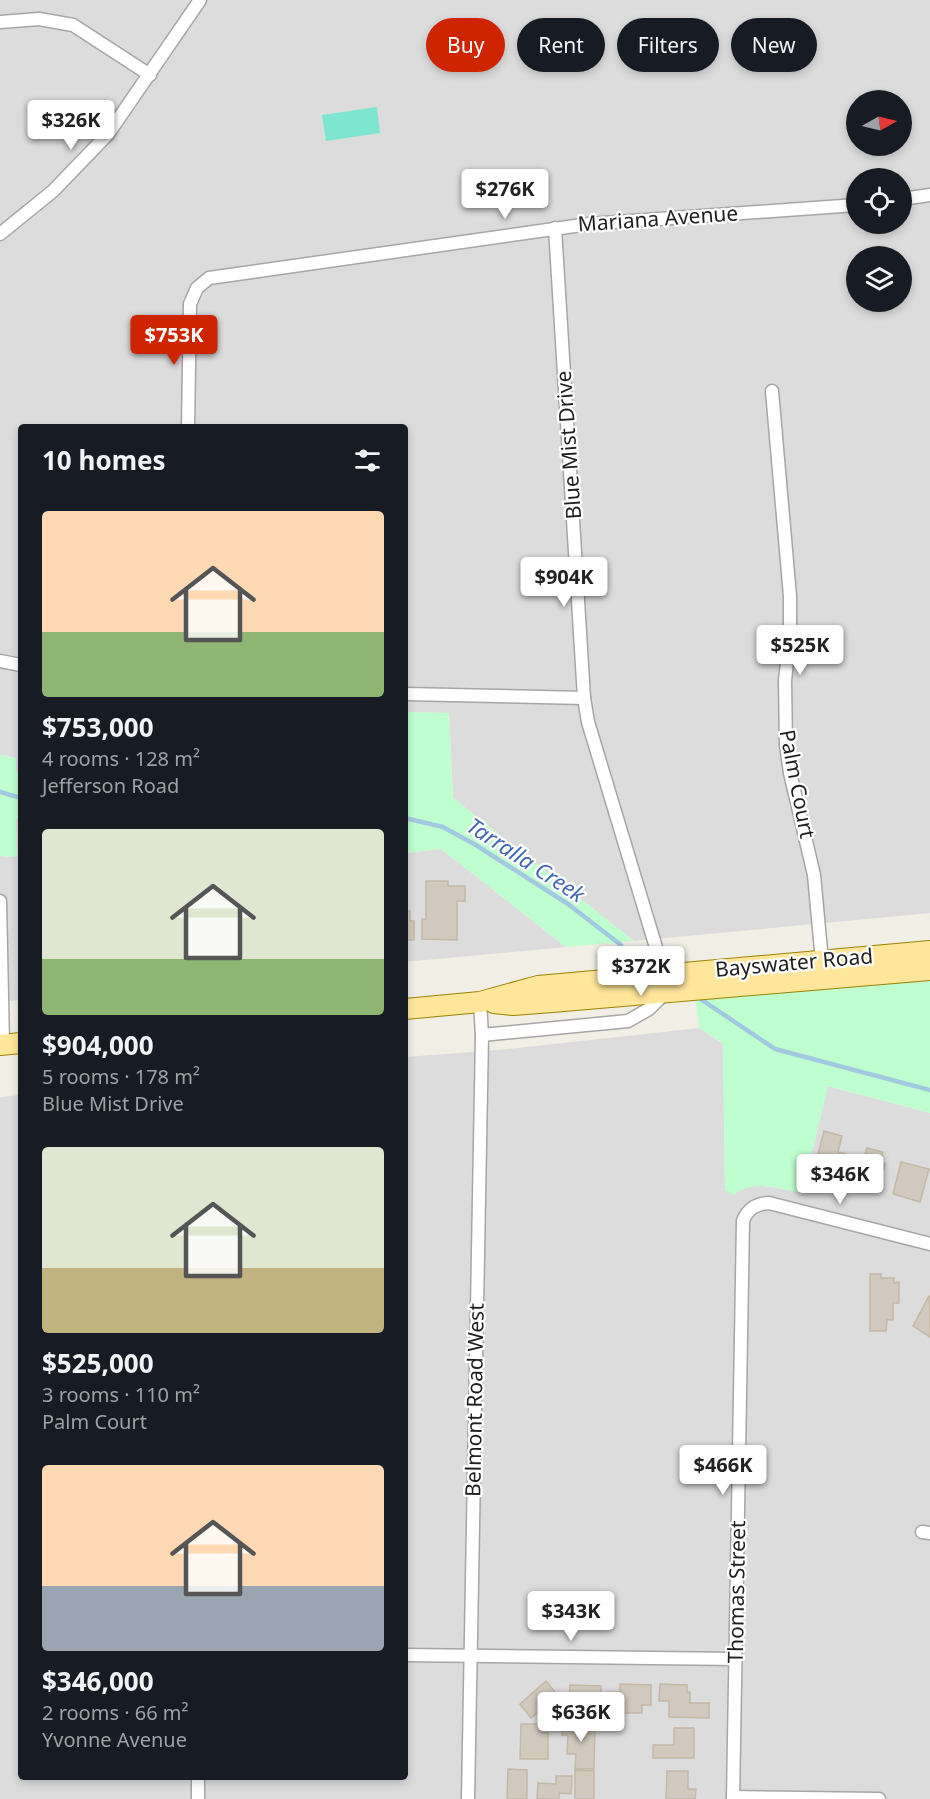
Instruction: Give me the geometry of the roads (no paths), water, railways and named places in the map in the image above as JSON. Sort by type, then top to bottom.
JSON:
[{"type":"main road","name":"Bayswater Road","points":[[665,983],[822,961],[930,951]]},
{"type":"main road","name":"Bayswater Road","points":[[408,1009],[480,1002],[538,986],[665,983],[930,970]]},
{"type":"street","points":[[0,234],[53,191],[108,134],[200,0]]},
{"type":"street","points":[[0,22],[39,19],[73,25],[150,75]]},
{"type":"street","points":[[912,198],[930,195]]},
{"type":"street","name":"Mariana Avenue","points":[[188,424],[190,304],[197,288],[203,282],[218,276],[555,228],[846,206]]},
{"type":"street","name":"Blue Mist Drive","points":[[555,228],[584,698],[588,722],[665,983]]},
{"type":"street","name":"Palm Court","points":[[772,391],[790,596],[790,632],[785,681],[786,746],[790,773],[814,875],[822,961]]},
{"type":"street","points":[[0,661],[18,664]]},
{"type":"street","points":[[408,693],[584,698]]},
{"type":"street","points":[[0,902],[8,1044]]},
{"type":"street","points":[[482,1035],[628,1022],[649,1009],[665,983]]},
{"type":"street","name":"Belmont Road West","points":[[468,1799],[482,1035],[480,1002]]},
{"type":"street","name":"Thomas Street","points":[[733,1798],[742,1231],[745,1214],[751,1208],[770,1203],[930,1244]]},
{"type":"street","points":[[408,1655],[736,1659]]},
{"type":"street","points":[[198,1780],[198,1799]]},
{"type":"street","points":[[733,1798],[879,1799]]},
{"type":"waterway","name":"Tarralla Creek","points":[[0,792],[18,797]]},
{"type":"waterway","name":"Tarralla Creek","points":[[408,819],[443,827],[474,844],[568,904],[621,945]]},
{"type":"waterway","name":"Tarralla Creek","points":[[699,998],[775,1049],[930,1090]]}]
